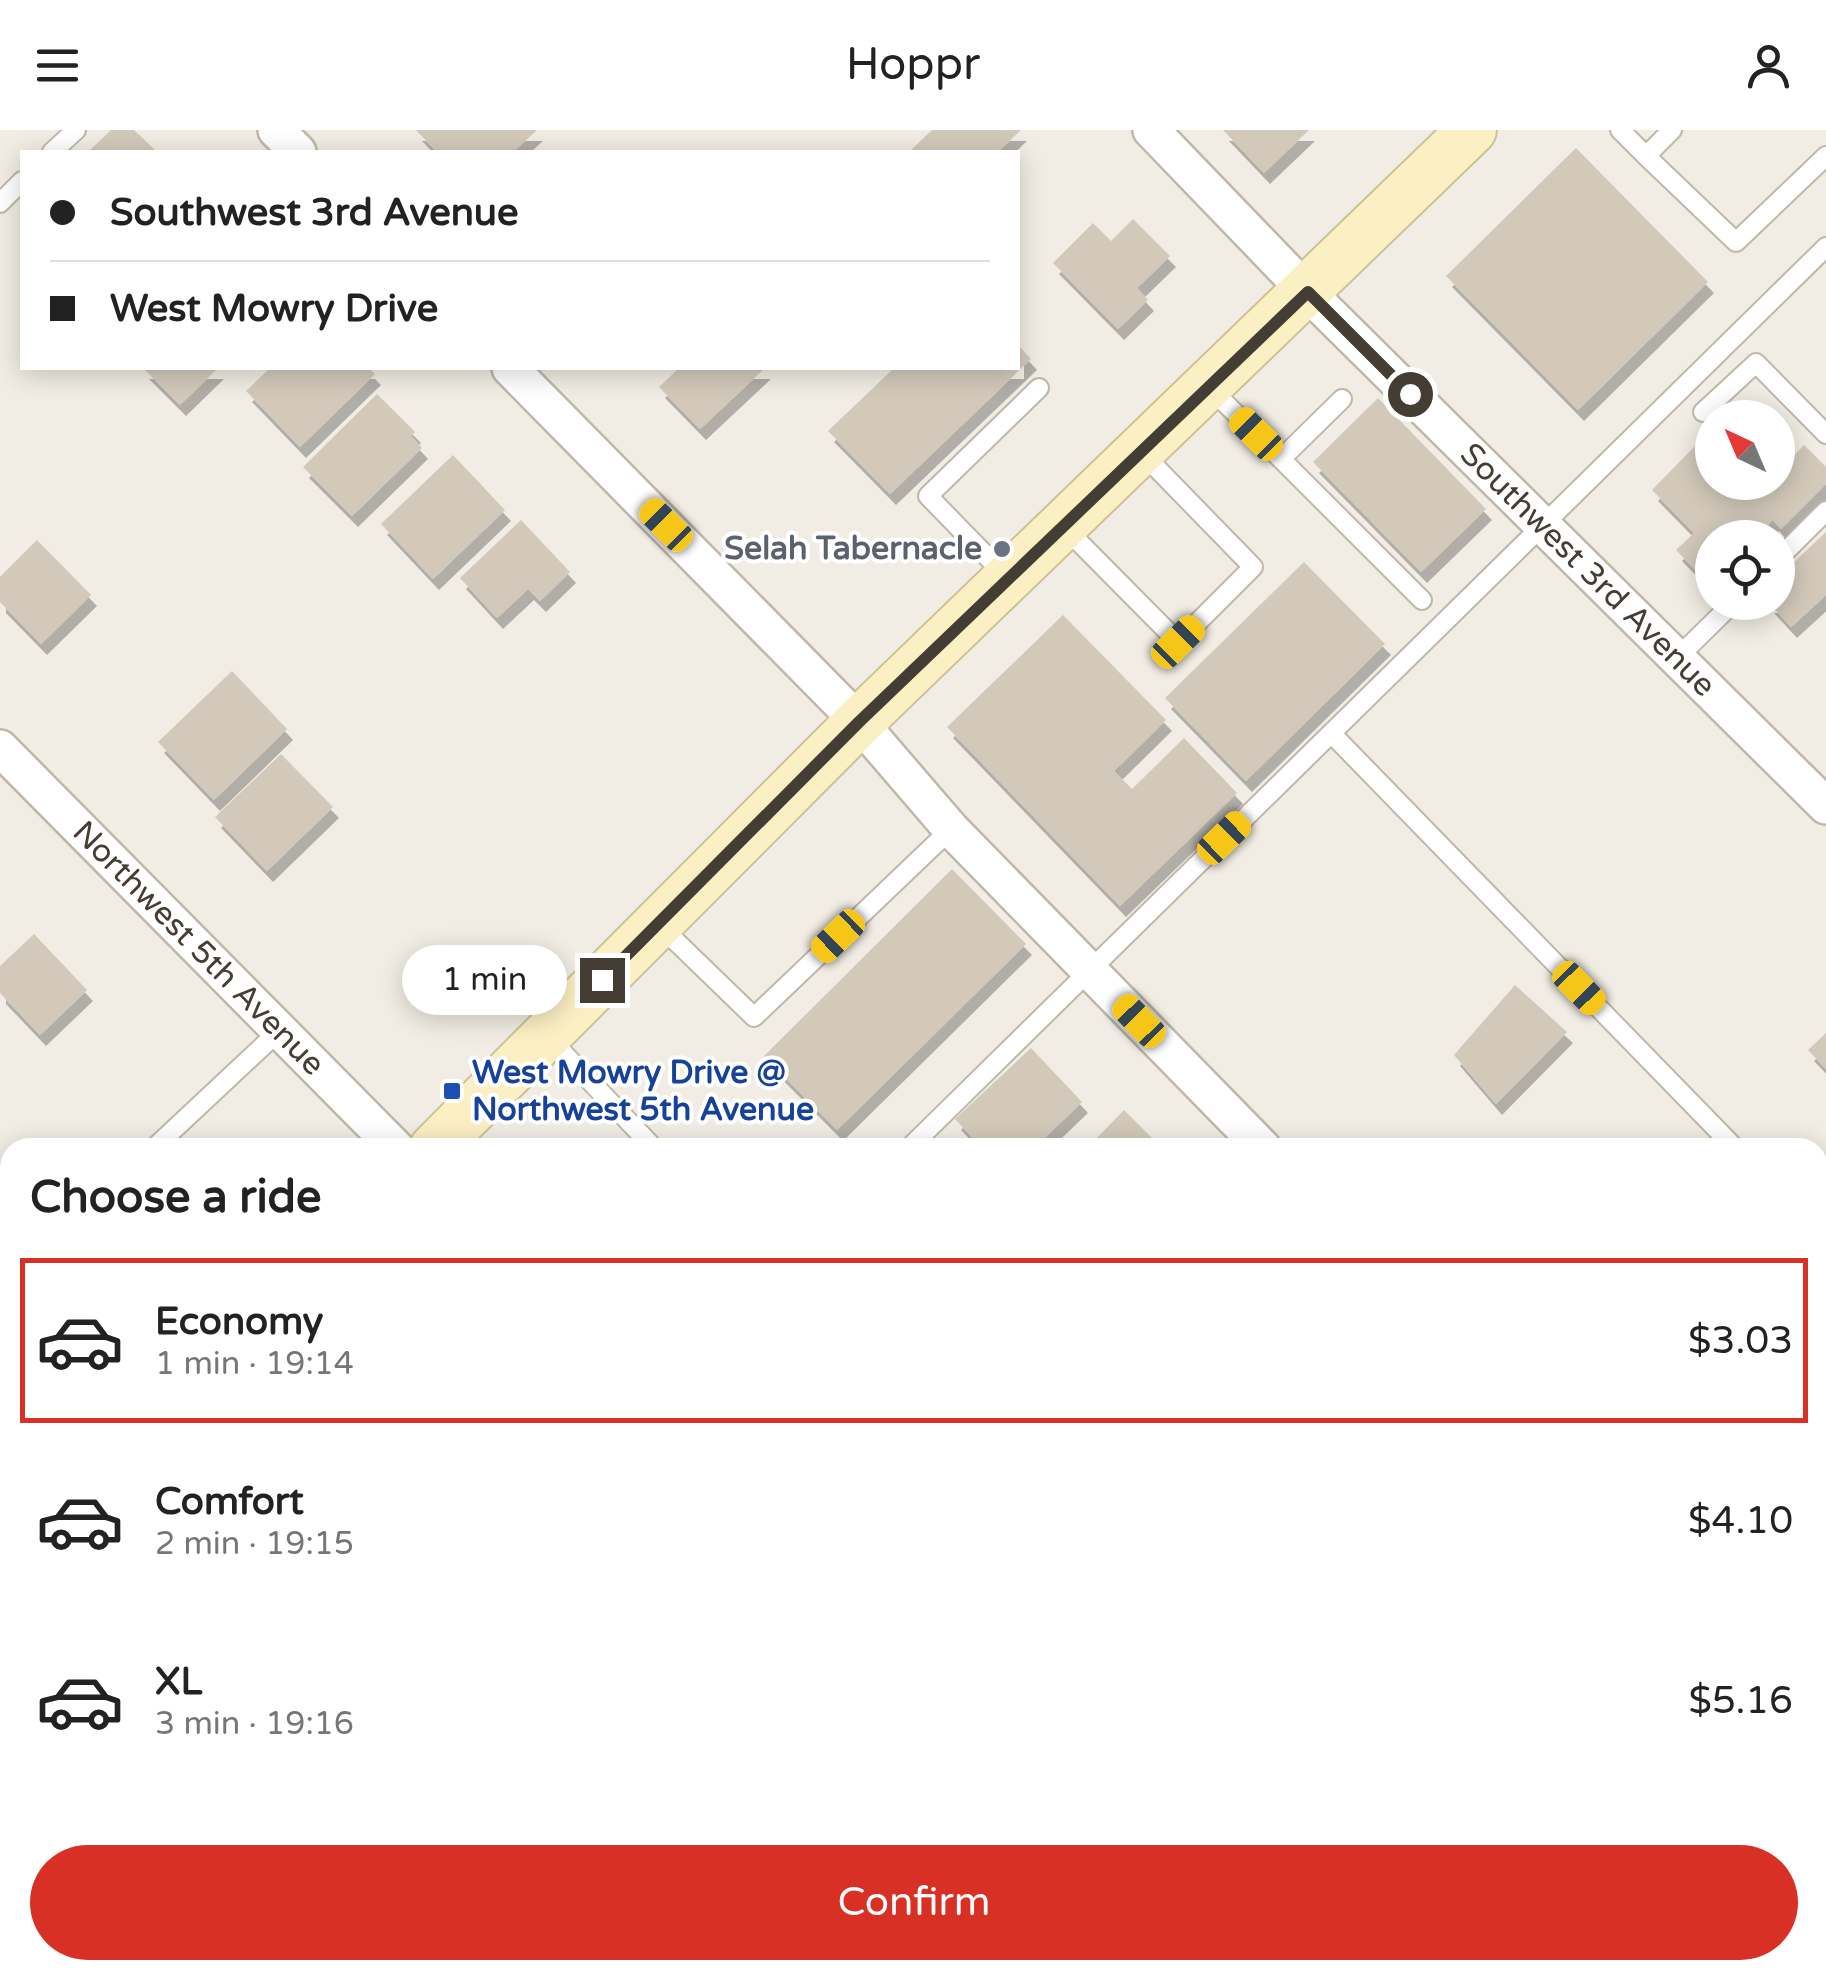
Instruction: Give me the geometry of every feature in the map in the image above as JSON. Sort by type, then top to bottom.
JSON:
[{"type":"street","points":[[276,130],[296,150]]},
{"type":"street","name":"Southwest 3rd Avenue","points":[[1151,130],[1308,292],[1826,806]]},
{"type":"street","points":[[444,1138],[859,722],[1472,130]]},
{"type":"street","points":[[512,370],[859,722],[952,829],[1253,1138]]},
{"type":"street","name":"Northwest 5th Avenue","points":[[0,748],[386,1138]]},
{"type":"lane","points":[[54,150],[76,130]]},
{"type":"lane","points":[[1620,130],[1736,242],[1826,156]]},
{"type":"lane","points":[[1646,156],[1672,130]]},
{"type":"lane","points":[[0,203],[20,183]]},
{"type":"lane","points":[[919,1138],[1826,247]]},
{"type":"lane","points":[[1716,400],[1756,363],[1792,400]]},
{"type":"lane","points":[[1208,386],[1422,600]]},
{"type":"lane","points":[[1008,578],[928,496],[1039,388]]},
{"type":"lane","points":[[1281,459],[1342,399]]},
{"type":"lane","points":[[1795,403],[1826,434]]},
{"type":"lane","points":[[1063,526],[1178,642],[1253,567],[1140,452]]},
{"type":"lane","points":[[1795,542],[1826,512]]},
{"type":"lane","points":[[1677,658],[1716,620]]},
{"type":"lane","points":[[1331,733],[1726,1138]]},
{"type":"lane","points":[[658,924],[754,1017],[952,829]]},
{"type":"lane","points":[[165,1138],[280,1030]]},
{"type":"lane","points":[[546,1035],[644,1138]]},
{"type":"building","points":[[111,130],[134,130],[155,150],[90,150]]},
{"type":"building","points":[[416,130],[537,130],[515,150],[435,150]]},
{"type":"building","points":[[932,130],[1021,130],[1000,150],[911,150]]},
{"type":"building","points":[[1223,130],[1309,130],[1264,173]]},
{"type":"building","points":[[1576,148],[1708,282],[1578,410],[1446,276]]},
{"type":"building","points":[[1133,219],[1170,256],[1137,288],[1148,300],[1118,329],[1053,263],[1093,223],[1111,241]]},
{"type":"building","points":[[1020,347],[1031,359],[1020,370]]},
{"type":"building","points":[[145,370],[216,370],[180,405]]},
{"type":"building","points":[[268,370],[371,370],[375,374],[300,447],[246,391]]},
{"type":"building","points":[[677,370],[763,370],[700,429],[659,387]]},
{"type":"building","points":[[892,370],[1020,370],[890,494],[828,431]]},
{"type":"building","points":[[377,394],[415,432],[411,436],[422,448],[352,516],[303,467]]},
{"type":"building","points":[[1378,398],[1486,509],[1421,572],[1313,462]]},
{"type":"building","points":[[1804,445],[1826,467],[1826,484],[1790,520],[1695,520],[1695,570],[1676,550],[1694,533],[1652,490],[1695,446],[1695,500],[1795,500],[1795,454]]},
{"type":"building","points":[[453,455],[505,510],[433,579],[381,524]]},
{"type":"building","points":[[521,520],[570,572],[540,601],[528,589],[497,618],[460,578]]},
{"type":"building","points":[[1826,532],[1826,595],[1791,627],[1785,620],[1795,620],[1795,561]]},
{"type":"building","points":[[37,540],[91,595],[41,644],[0,602],[0,577]]},
{"type":"building","points":[[1304,562],[1385,644],[1246,781],[1165,698]]},
{"type":"building","points":[[1063,615],[1166,720],[1114,771],[1132,789],[1184,738],[1237,793],[1120,906],[947,727]]},
{"type":"building","points":[[232,671],[287,729],[214,800],[158,742]]},
{"type":"building","points":[[281,754],[333,807],[267,871],[215,817]]},
{"type":"building","points":[[952,869],[1026,944],[837,1130],[764,1056]]},
{"type":"building","points":[[34,934],[87,990],[40,1035],[0,993],[0,966]]},
{"type":"building","points":[[1515,985],[1567,1032],[1496,1104],[1454,1055]]},
{"type":"building","points":[[1826,1033],[1826,1069],[1808,1050]]},
{"type":"building","points":[[1031,1048],[1082,1102],[1044,1138],[973,1138],[955,1119]]},
{"type":"building","points":[[1124,1110],[1152,1138],[1097,1138]]},
{"type":"place","name":"Selah Tabernacle","points":[[1002,549]]},
{"type":"place","name":"West Mowry Drive @ Northwest 5th Avenue","points":[[452,1091]]},
{"type":"route","points":[[602,980],[859,722],[1308,292],[1410,394]]}]
